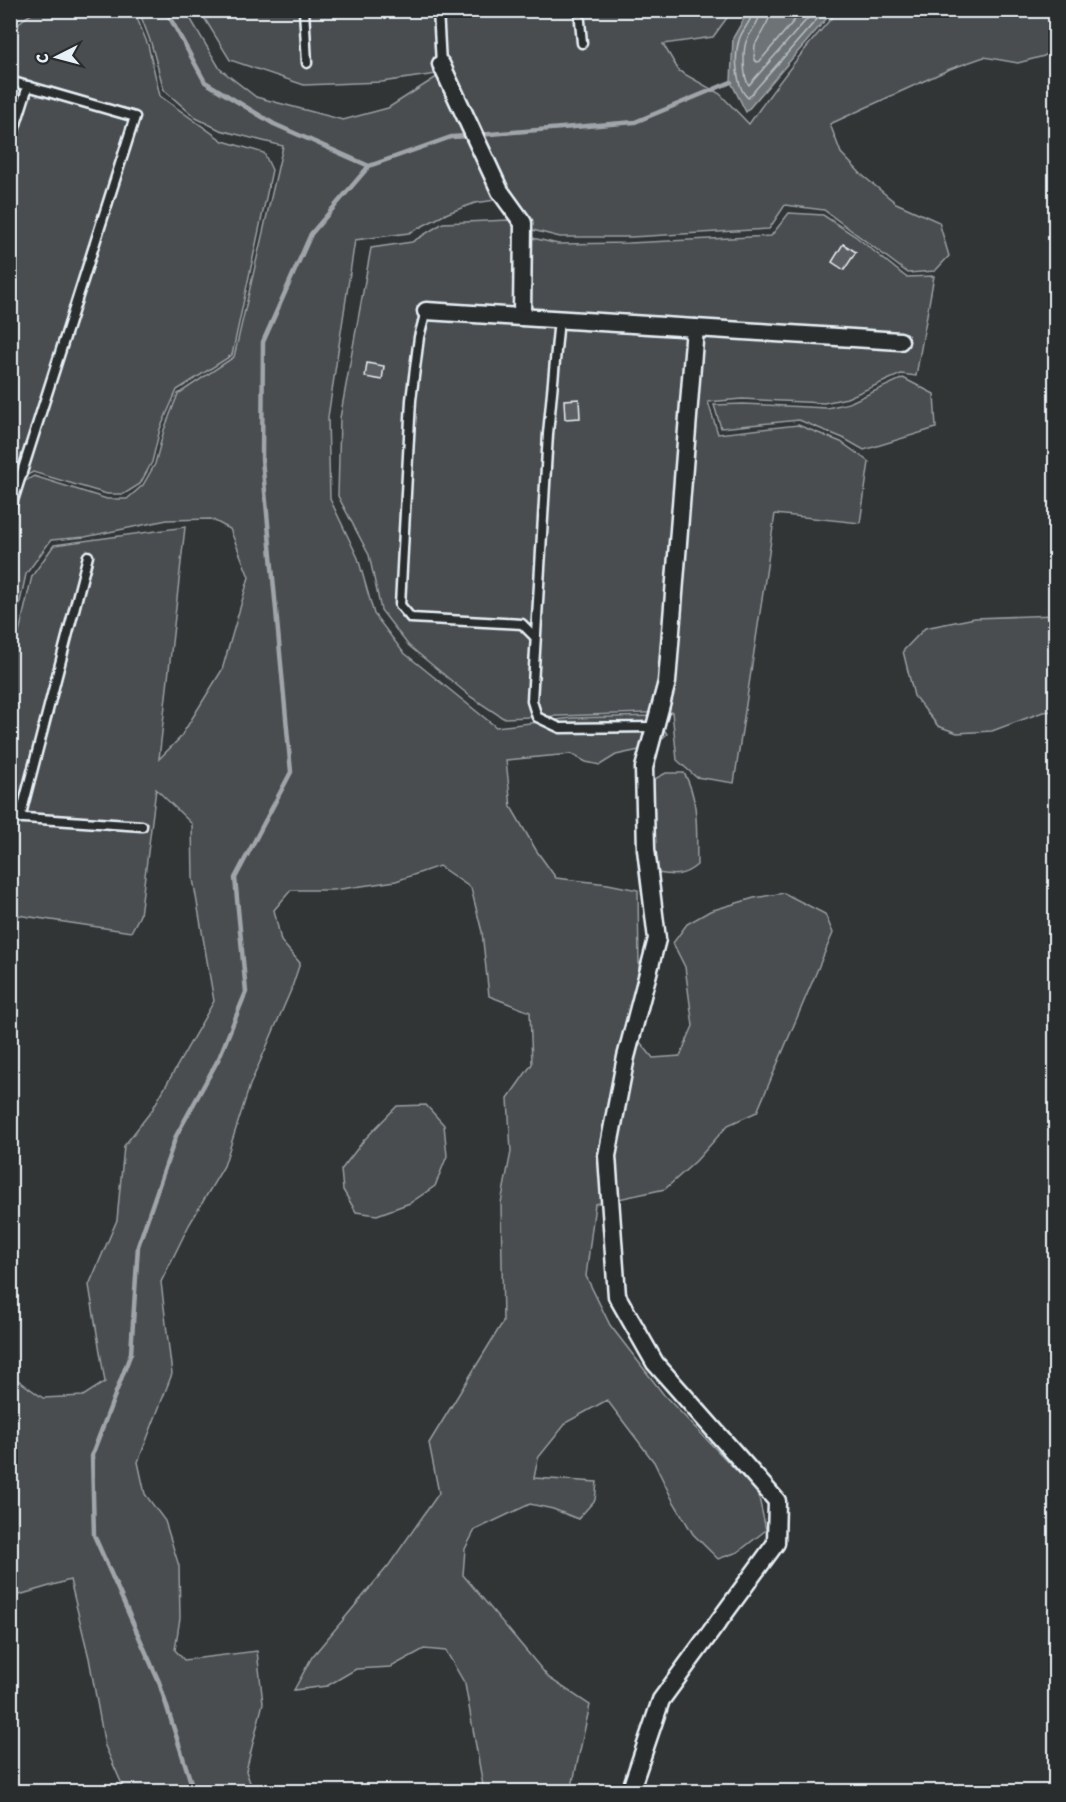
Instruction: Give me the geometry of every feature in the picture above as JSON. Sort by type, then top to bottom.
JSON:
[{"type":"street","points":[[441,64],[500,191],[523,223],[522,316]]},
{"type":"street","points":[[426,311],[900,341]]},
{"type":"street","points":[[630,1791],[661,1700],[776,1543],[777,1501],[655,1363],[617,1296],[608,1156],[626,1057],[657,939],[646,849],[644,768],[667,682],[695,328]]},
{"type":"lane","points":[[304,10],[308,63]]},
{"type":"lane","points":[[438,10],[441,64]]},
{"type":"lane","points":[[579,10],[582,43]]},
{"type":"lane","points":[[10,81],[135,117],[10,510]]},
{"type":"lane","points":[[10,143],[28,86]]},
{"type":"lane","points":[[426,311],[419,337],[411,400],[400,605],[411,618],[522,624],[535,637]]},
{"type":"lane","points":[[559,319],[548,434],[532,701],[537,717],[560,728],[655,727]]},
{"type":"lane","points":[[88,556],[15,817],[142,826]]},
{"type":"shaded area","points":[[1003,10],[1021,16],[1037,11],[1055,11],[1055,47],[1044,56],[1018,63],[984,57],[950,69],[830,124],[841,153],[862,175],[896,203],[939,222],[949,256],[935,271],[908,273],[824,210],[785,205],[769,229],[631,237],[560,237],[521,227],[509,198],[475,203],[448,213],[409,233],[355,240],[328,417],[330,499],[358,558],[374,614],[403,652],[496,727],[572,718],[655,716],[667,734],[653,747],[616,755],[600,765],[586,762],[571,754],[506,760],[511,807],[536,850],[556,878],[638,890],[640,1042],[653,1058],[680,1056],[693,1026],[685,967],[673,943],[687,924],[710,911],[754,898],[784,893],[825,914],[833,933],[757,1112],[728,1125],[696,1161],[665,1189],[595,1204],[586,1276],[610,1325],[664,1395],[758,1493],[766,1530],[738,1552],[718,1559],[693,1534],[654,1462],[607,1400],[567,1422],[538,1458],[534,1478],[597,1482],[595,1500],[578,1519],[553,1509],[530,1504],[475,1530],[465,1549],[463,1575],[549,1678],[590,1705],[571,1791],[484,1791],[465,1684],[446,1651],[424,1649],[391,1667],[356,1669],[327,1686],[294,1690],[312,1657],[389,1565],[439,1493],[429,1443],[503,1322],[501,1203],[511,1152],[508,1098],[532,1064],[530,1012],[489,996],[482,932],[471,888],[439,866],[396,881],[334,890],[291,890],[274,910],[281,941],[300,963],[291,990],[250,1085],[224,1166],[189,1225],[161,1282],[172,1374],[138,1462],[145,1494],[165,1521],[179,1566],[180,1618],[175,1650],[184,1660],[257,1651],[263,1703],[246,1771],[253,1791],[125,1791],[105,1746],[89,1658],[70,1580],[19,1595],[11,1603],[11,1375],[43,1398],[83,1396],[105,1382],[89,1285],[117,1220],[124,1146],[152,1110],[214,1001],[193,879],[192,824],[156,789],[140,915],[131,932],[11,914],[11,656],[16,646],[32,576],[54,545],[185,527],[159,759],[180,738],[222,670],[249,577],[230,529],[211,519],[167,520],[85,537],[51,540],[26,574],[11,644],[10,502],[16,486],[34,476],[107,499],[127,499],[143,485],[155,464],[164,430],[178,394],[234,357],[283,146],[220,130],[196,118],[164,90],[139,11],[186,11],[220,69],[256,97],[343,120],[388,108],[443,73],[382,82],[304,85],[230,60],[200,11],[732,11],[713,37],[663,44],[679,71],[720,94],[749,124],[792,66],[838,11]]},
{"type":"shaded area","points":[[36,11],[134,11],[148,45],[160,96],[223,141],[264,153],[272,170],[232,355],[177,390],[160,429],[152,462],[140,484],[124,494],[107,494],[33,472],[12,483],[11,486],[11,35],[22,20]]},
{"type":"shaded area","points":[[789,213],[823,215],[855,236],[906,277],[934,276],[916,376],[901,374],[847,398],[824,403],[742,399],[708,402],[718,434],[798,425],[841,442],[869,462],[860,523],[775,514],[734,783],[696,777],[677,760],[672,712],[503,718],[471,697],[408,645],[381,610],[369,555],[338,496],[340,418],[371,248],[412,242],[443,223],[509,220],[520,235],[558,244],[771,236]]},
{"type":"shaded area","points":[[903,378],[934,394],[936,428],[864,450],[843,438],[799,420],[721,428],[714,405],[827,408],[849,403]]},
{"type":"shaded area","points":[[1055,615],[1055,711],[1043,712],[992,731],[957,733],[938,726],[914,696],[903,651],[925,628],[975,618]]},
{"type":"shaded area","points":[[666,773],[684,773],[693,795],[697,830],[697,865],[688,871],[669,875],[658,873],[653,861],[649,782]]},
{"type":"shaded area","points":[[426,1105],[444,1125],[447,1156],[435,1186],[410,1203],[377,1215],[356,1212],[343,1190],[341,1170],[364,1140],[397,1106]]},
{"type":"water","points":[[749,10],[833,11],[746,112],[731,82],[733,38]]},
{"type":"building","points":[[843,244],[856,252],[844,270],[832,262]]},
{"type":"building","points":[[367,363],[384,366],[382,380],[365,377]]},
{"type":"building","points":[[579,399],[580,418],[565,419],[564,400]]},
{"type":"waterway","points":[[164,10],[205,82],[274,124],[369,166]]},
{"type":"waterway","points":[[478,135],[635,122],[731,82]]},
{"type":"waterway","points":[[194,1792],[159,1682],[94,1535],[92,1455],[131,1353],[138,1246],[176,1136],[219,1058],[246,992],[235,878],[291,772],[262,459],[263,342],[311,234],[369,166],[451,137],[469,136]]}]
